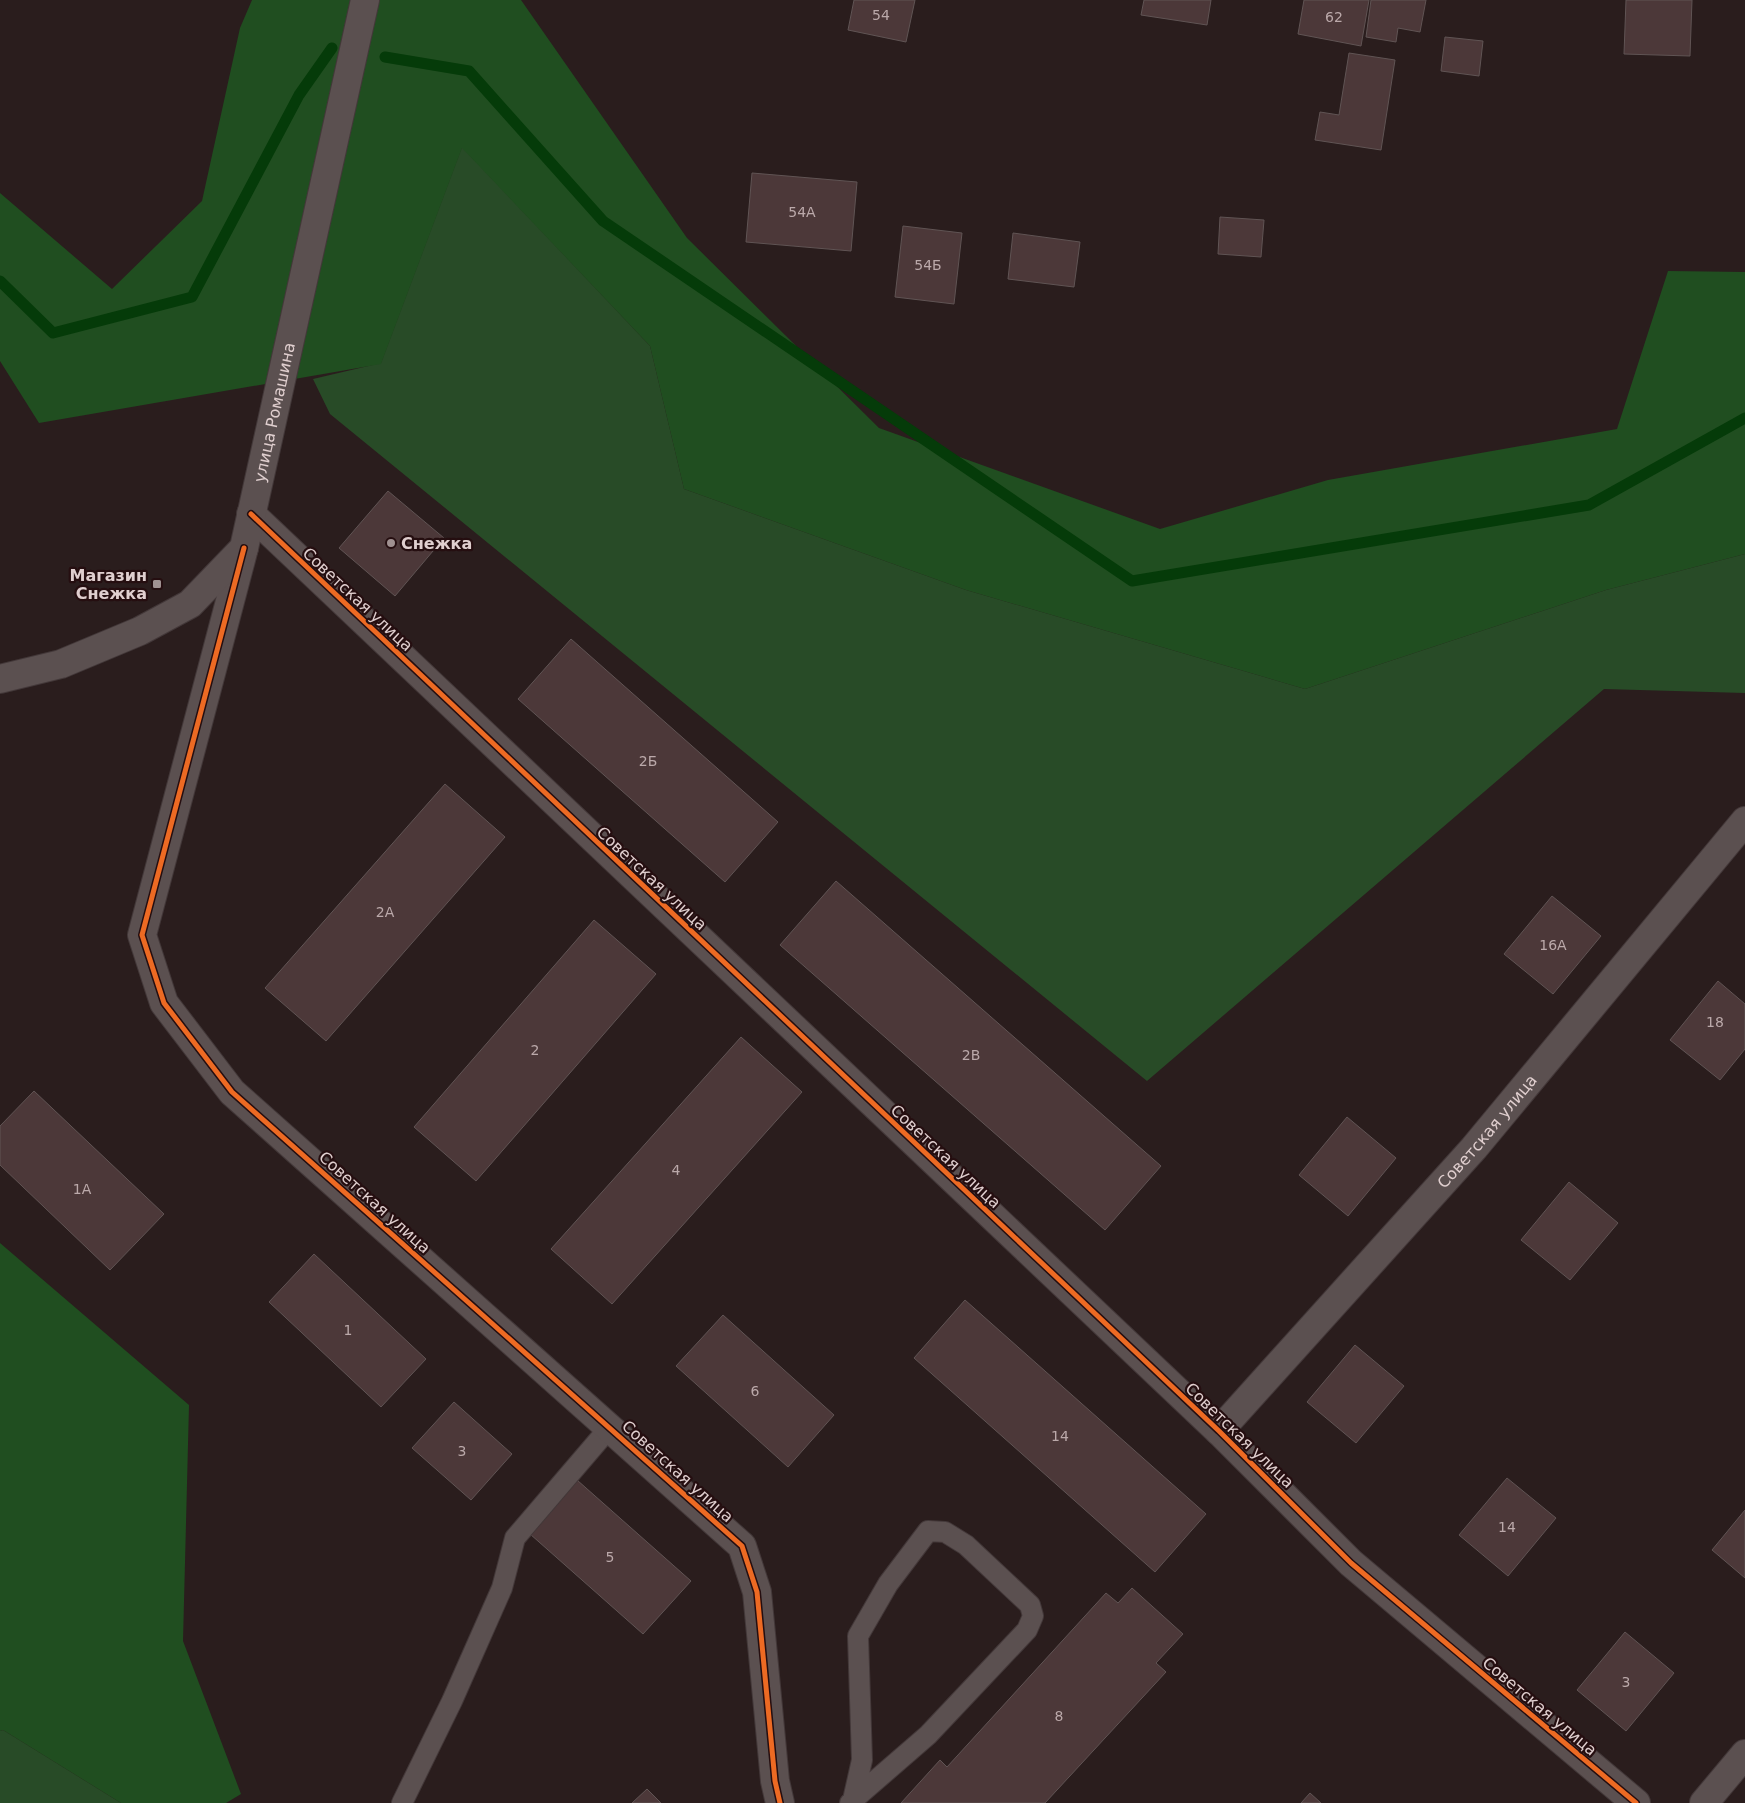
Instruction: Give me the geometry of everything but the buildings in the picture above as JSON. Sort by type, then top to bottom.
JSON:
[{"type":"street","name":"улица Ромашина","points":[[244,548],[365,0]]},
{"type":"street","name":"Советская улица","points":[[251,514],[1219,1431],[1351,1563],[1636,1803]]},
{"type":"street","name":"Советская улица","points":[[244,548],[142,935],[164,1003],[232,1092],[742,1546],[757,1592],[775,1781],[780,1803]]},
{"type":"street","points":[[1,675],[60,664],[140,631],[190,604],[244,548]]},
{"type":"street","name":"Советская улица","points":[[1219,1431],[1474,1148],[1745,822]]},
{"type":"street","points":[[1704,1803],[1745,1754]]},
{"type":"lane","points":[[402,1803],[452,1702],[502,1588],[515,1538],[610,1427]]},
{"type":"lane","points":[[928,1532],[946,1532],[966,1545],[1030,1605],[1033,1616],[1027,1630],[928,1735],[852,1802],[862,1760],[858,1636],[888,1584],[928,1532]]},
{"type":"green space","points":[[252,0],[521,0],[687,238],[879,428],[1160,529],[1328,480],[1617,429],[1668,271],[1745,272],[1745,554],[1606,590],[1305,689],[966,590],[684,489],[650,346],[462,148],[381,364],[39,423],[0,361],[0,193],[112,289],[202,201],[240,28]]},
{"type":"green space","points":[[462,147],[650,346],[684,489],[966,590],[1305,689],[1606,590],[1745,554],[1745,693],[1604,689],[1147,1081],[330,414],[313,379],[381,363]]},
{"type":"green space","points":[[0,1243],[189,1405],[183,1641],[241,1794],[226,1803],[121,1803],[3,1730],[0,1731]]},
{"type":"green space","points":[[3,1730],[121,1803],[0,1803],[0,1731]]},
{"type":"waterway","points":[[0,281],[53,333],[192,297],[299,95],[332,48]]},
{"type":"waterway","points":[[385,57],[469,71],[603,221],[1132,581],[1589,505],[1745,418]]},
{"type":"cycle path","points":[[251,514],[1219,1431],[1351,1563],[1636,1803]]},
{"type":"cycle path","points":[[244,548],[142,935],[164,1003],[232,1092],[742,1546],[757,1592],[775,1781],[780,1803]]},
{"type":"place","name":"Снежка","points":[[391,543]]},
{"type":"place","name":"Магазин Снежка","points":[[157,584]]}]
